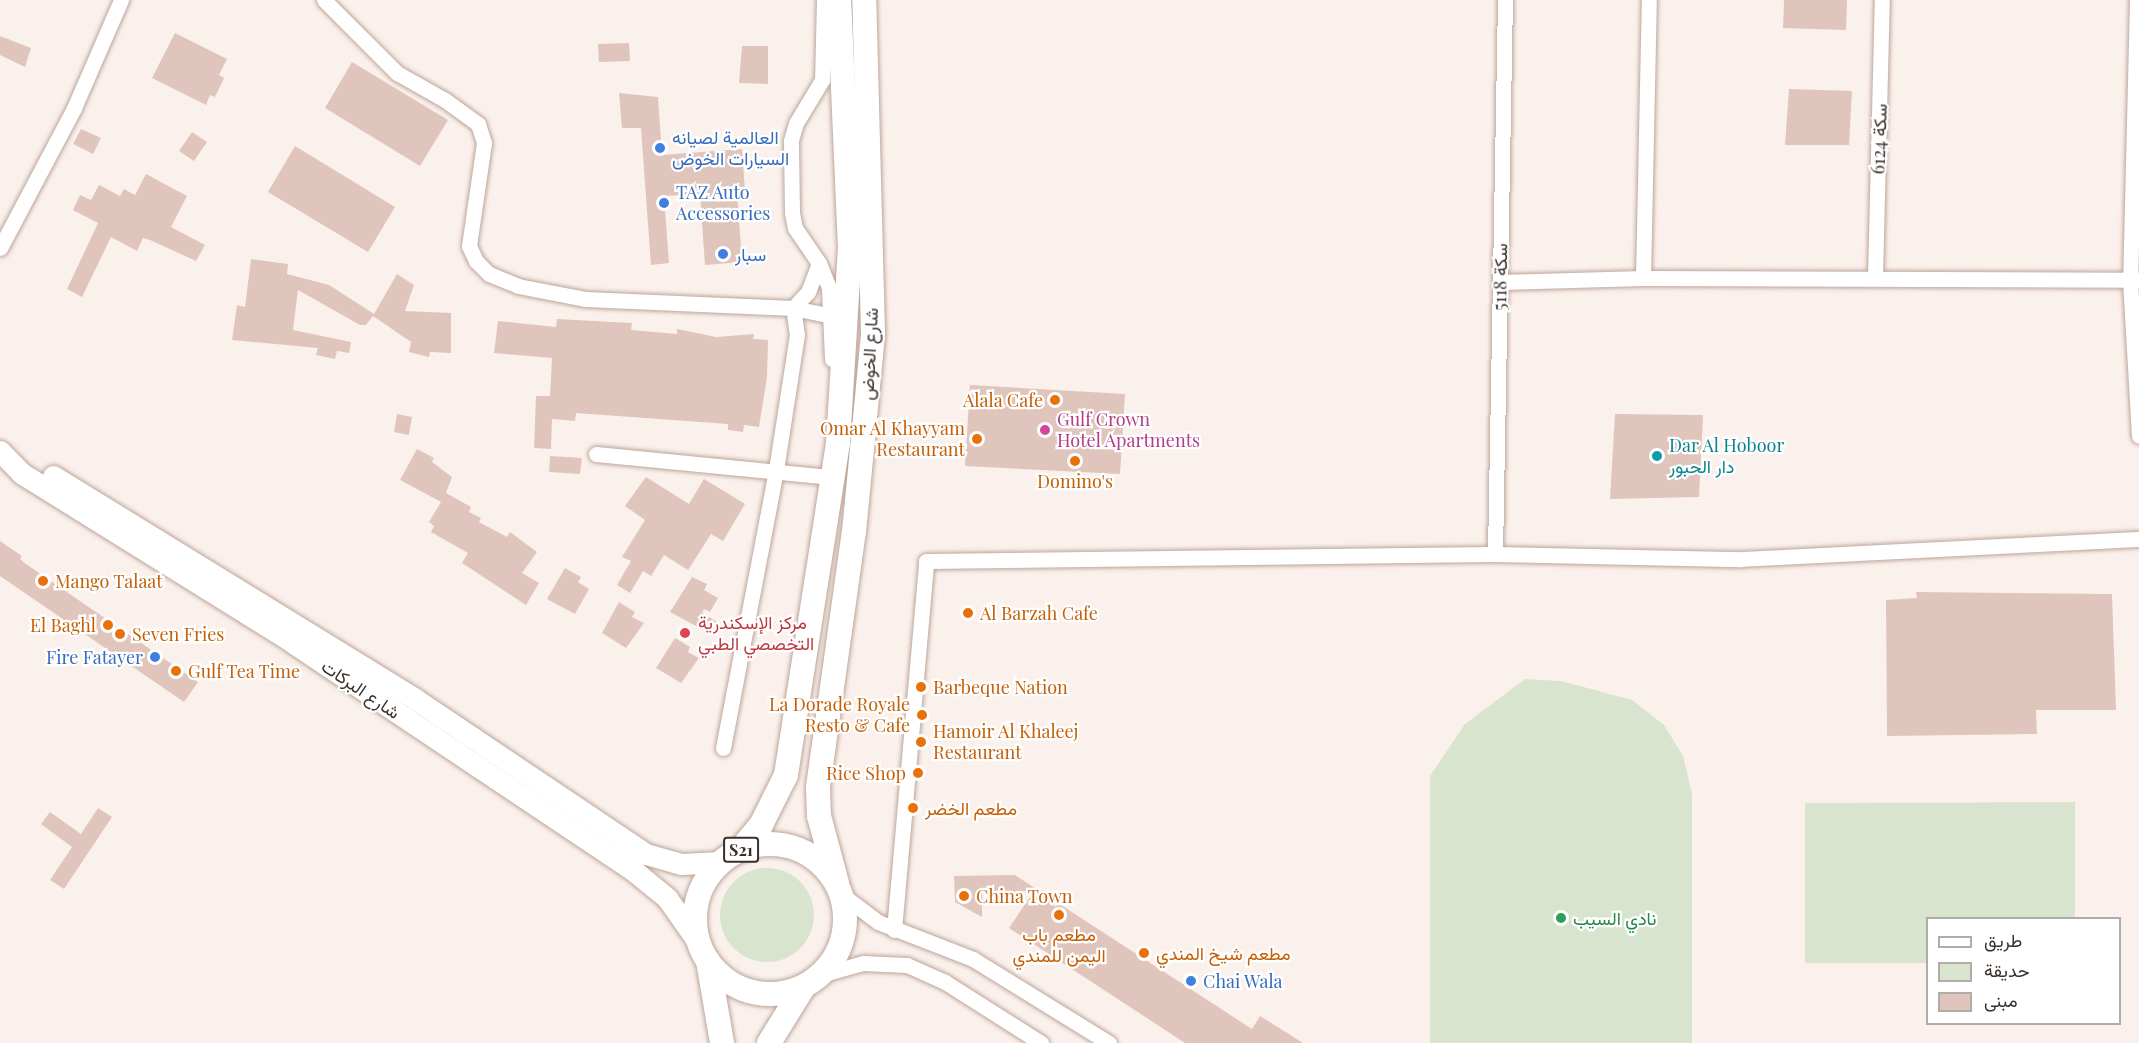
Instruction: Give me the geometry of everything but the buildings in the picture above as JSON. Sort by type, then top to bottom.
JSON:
[{"type":"main road","name":"شارع الخوض","points":[[731,856],[761,825],[786,775],[839,432],[850,249],[839,0]]},
{"type":"main road","name":"شارع الخوض","points":[[839,889],[819,816],[818,787],[854,532],[873,333],[864,0]]},
{"type":"main road","name":"S21","points":[[722,1043],[703,951],[698,898],[707,878],[731,856],[773,844],[806,852],[823,865],[839,889]]},
{"type":"main road","points":[[769,1043],[812,980],[834,958],[843,938],[845,916],[839,889]]},
{"type":"main road","points":[[703,951],[722,977],[741,988],[762,994],[812,980]]},
{"type":"street","points":[[0,248],[74,108],[121,0]]},
{"type":"street","points":[[324,0],[397,73],[446,100],[478,124],[484,144],[469,246],[476,261],[489,274],[518,286],[585,299],[793,308],[833,316]]},
{"type":"street","points":[[824,0],[822,80],[796,123],[791,141],[793,221],[819,263],[829,288],[833,316],[831,391],[839,432]]},
{"type":"street","name":"سكة 5118","points":[[1495,554],[1505,0]]},
{"type":"street","points":[[1643,278],[1649,0]]},
{"type":"street","name":"سكة 6124","points":[[1875,278],[1882,0]]},
{"type":"street","points":[[2137,0],[2135,280],[2139,436]]},
{"type":"street","points":[[723,748],[776,470],[796,335],[793,308],[808,292],[819,263]]},
{"type":"street","points":[[1500,282],[1643,278],[2135,280]]},
{"type":"street","name":"شارع البركات","points":[[4,454],[21,473],[243,615],[291,642],[651,883],[703,951]]},
{"type":"street","name":"شارع البركات","points":[[4,454],[24,459],[146,531],[415,699],[646,854],[681,864],[731,856]]},
{"type":"street","points":[[596,454],[832,477]]},
{"type":"street","points":[[894,930],[926,561],[1495,554],[1740,559],[2139,539]]},
{"type":"street","points":[[243,615],[252,609],[387,690],[415,699]]},
{"type":"street","points":[[839,889],[862,913],[894,930],[973,959],[1109,1043]]},
{"type":"street","points":[[812,980],[863,963],[907,965],[945,982],[1041,1043]]},
{"type":"green space","name":"نادي السيب","points":[[1525,679],[1561,681],[1632,700],[1664,725],[1683,756],[1692,793],[1692,1043],[1430,1043],[1430,776],[1465,724]]},
{"type":"green space","points":[[2075,802],[2075,917],[1926,917],[1926,963],[1805,963],[1805,803]]},
{"type":"green space","points":[[767,868],[785,871],[800,882],[811,897],[814,915],[811,933],[800,948],[785,959],[767,962],[749,959],[734,948],[723,933],[720,915],[723,897],[734,882],[749,871]]},
{"type":"place","name":"العالمية لصيانه السيارات الخوض","points":[[660,148]]},
{"type":"place","name":"TAZ Auto Accessories","points":[[664,203]]},
{"type":"place","name":"سبار","points":[[723,254]]},
{"type":"place","name":"Alala Cafe","points":[[1055,400]]},
{"type":"place","name":"Gulf Crown Hotel Apartments","points":[[1045,430]]},
{"type":"place","name":"Omar Al Khayyam Restaurant","points":[[977,439]]},
{"type":"place","name":"Dar Al Hoboor دار الحبور","points":[[1657,456]]},
{"type":"place","name":"Domino's","points":[[1075,461]]},
{"type":"place","name":"Mango Talaat","points":[[43,581]]},
{"type":"place","name":"Al Barzah Cafe","points":[[968,613]]},
{"type":"place","name":"El Baghl","points":[[108,625]]},
{"type":"place","name":"مركز الإسكندرية التخصصي الطبي","points":[[685,633]]},
{"type":"place","name":"Seven Fries","points":[[120,634]]},
{"type":"place","name":"Fire Fatayer","points":[[155,657]]},
{"type":"place","name":"Gulf Tea Time","points":[[176,671]]},
{"type":"place","name":"Barbeque Nation","points":[[921,687]]},
{"type":"place","name":"La Dorade Royale Resto & Cafe","points":[[922,715]]},
{"type":"place","name":"Hamoir Al Khaleej Restaurant","points":[[921,742]]},
{"type":"place","name":"Rice Shop","points":[[918,773]]},
{"type":"place","name":"مطعم الخضر","points":[[913,808]]},
{"type":"place","name":"China Town","points":[[964,896]]},
{"type":"place","name":"مطعم باب اليمن للمندي","points":[[1059,915]]},
{"type":"place","name":"نادي السيب","points":[[1561,918]]},
{"type":"place","name":"مطعم شيخ المندي","points":[[1144,953]]},
{"type":"place","name":"Chai Wala","points":[[1191,981]]}]
